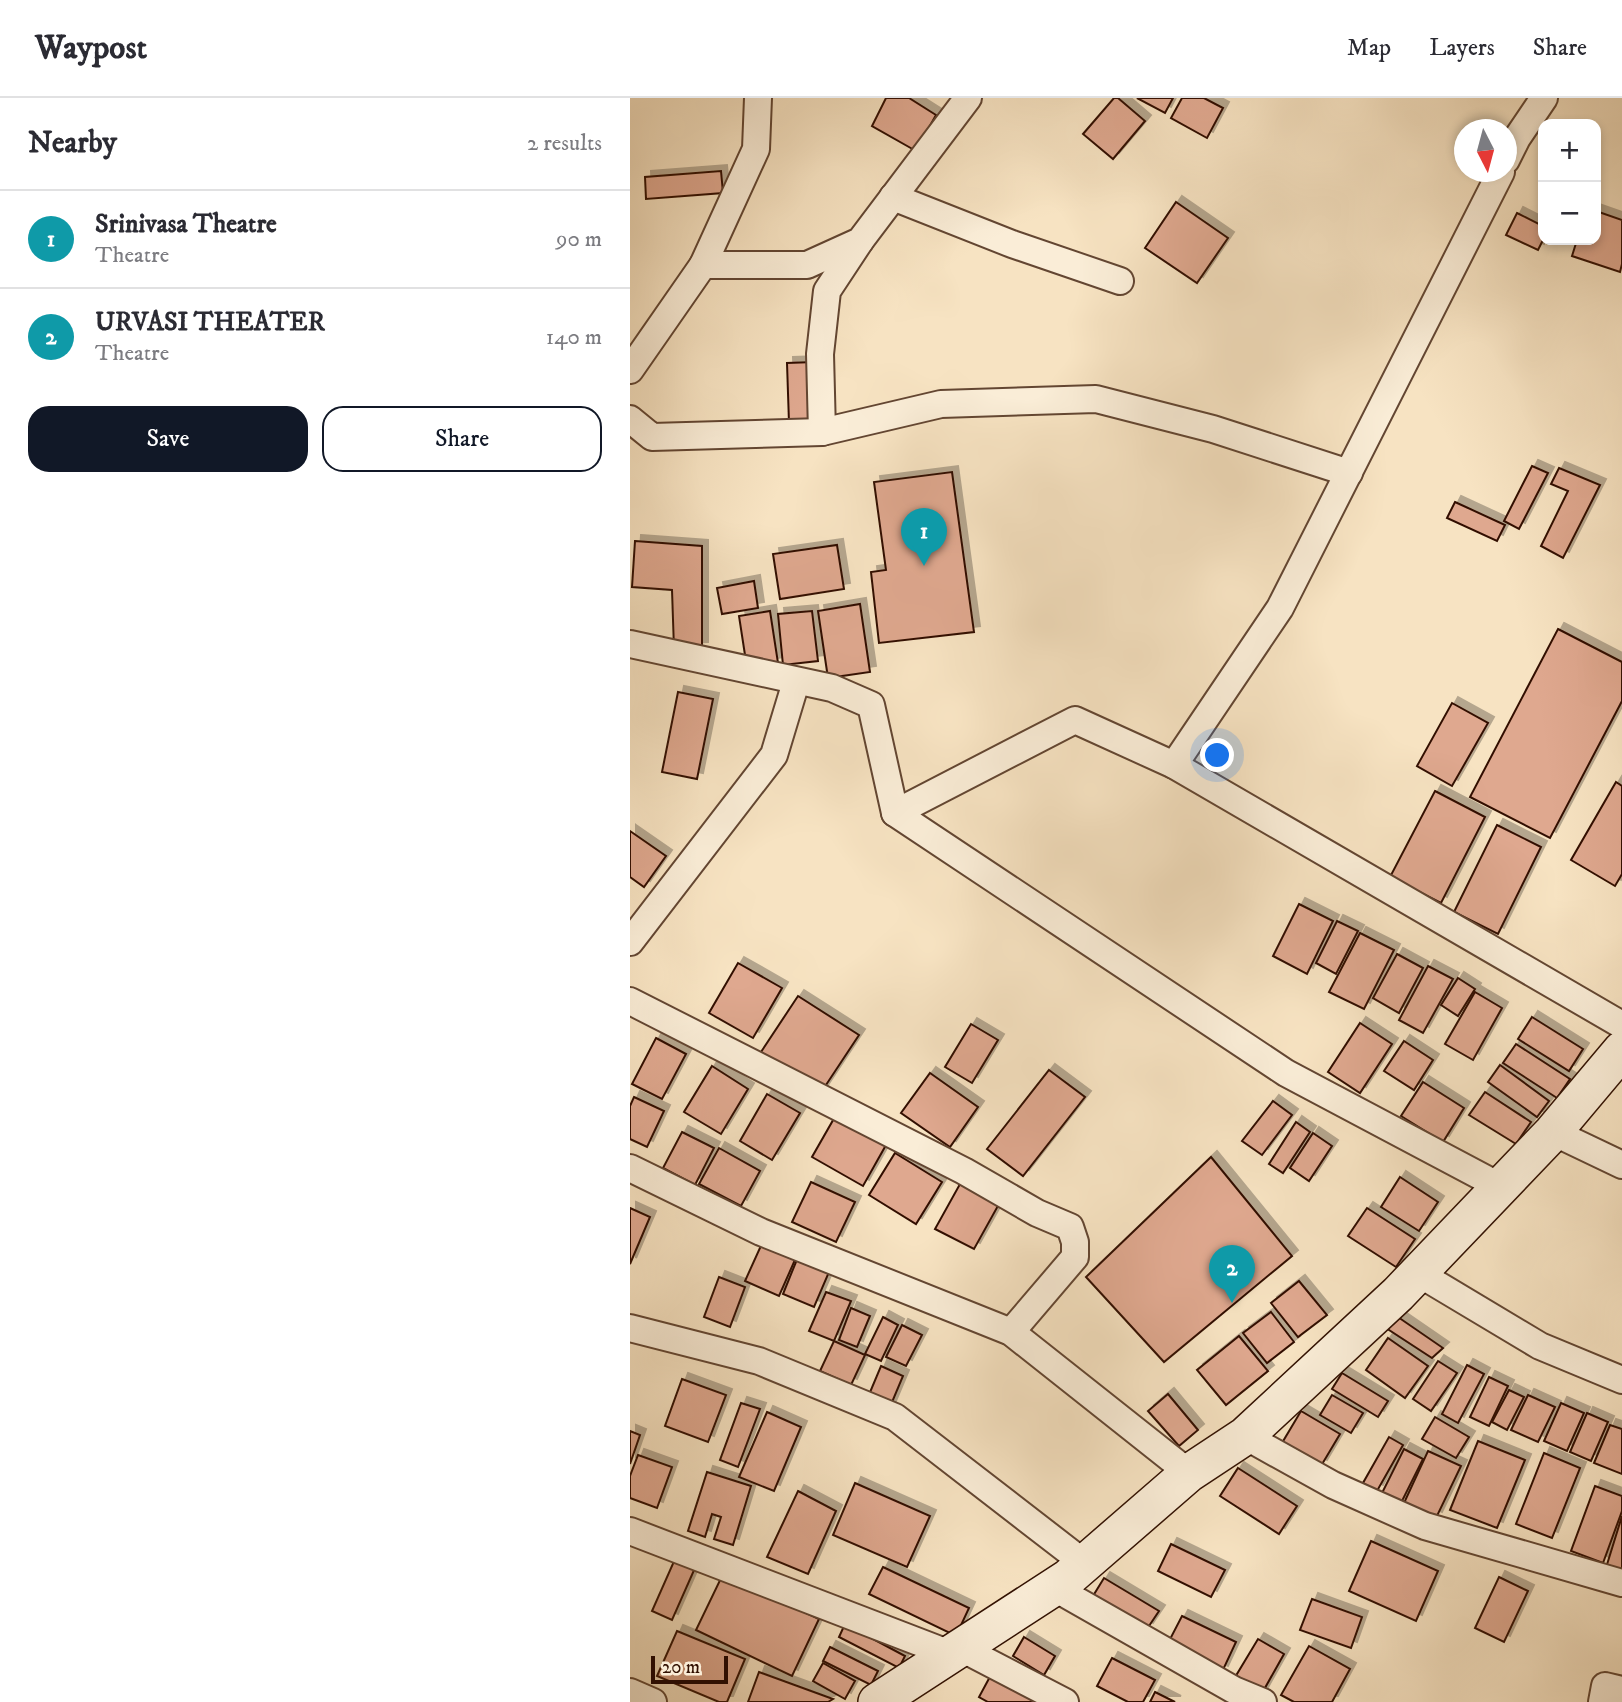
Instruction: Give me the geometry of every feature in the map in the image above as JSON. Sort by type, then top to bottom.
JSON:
[{"type":"street","points":[[630,370],[703,265],[756,149],[758,98]]},
{"type":"street","points":[[822,432],[820,354],[827,291],[860,241],[968,98]]},
{"type":"street","points":[[1517,138],[1544,98]]},
{"type":"street","points":[[1174,765],[1280,608],[1495,182]]},
{"type":"street","points":[[893,197],[1012,244],[1120,281]]},
{"type":"street","points":[[703,265],[807,265],[860,241]]},
{"type":"street","points":[[630,419],[652,437],[822,432],[941,404],[1096,399],[1213,429],[1349,473]]},
{"type":"street","points":[[630,644],[832,688],[871,705],[895,813],[1286,1073],[1501,1187]]},
{"type":"street","points":[[630,942],[774,755],[796,682]]},
{"type":"street","points":[[895,813],[1075,720],[1174,765],[1622,1025]]},
{"type":"street","points":[[630,1001],[964,1171],[1037,1213],[1070,1227],[1075,1242],[1075,1257],[1011,1332]]},
{"type":"street","points":[[877,1702],[1053,1587],[1189,1473],[1245,1436],[1418,1273],[1553,1132],[1622,1050]]},
{"type":"street","points":[[1553,1132],[1622,1165]]},
{"type":"street","points":[[630,1168],[761,1231],[1011,1332],[1189,1473]]},
{"type":"street","points":[[1418,1273],[1540,1346],[1622,1380]]},
{"type":"street","points":[[630,1328],[759,1361],[895,1417],[1084,1563]]},
{"type":"street","points":[[1245,1436],[1333,1485],[1425,1526],[1622,1583]]},
{"type":"street","points":[[630,1531],[955,1651],[1065,1702]]},
{"type":"street","points":[[1053,1587],[1234,1690],[1263,1702]]},
{"type":"street","points":[[1602,1702],[1605,1686],[1622,1690]]},
{"type":"street","points":[[630,1692],[653,1702]]},
{"type":"building","points":[[886,98],[909,98],[936,115],[916,151],[872,126]]},
{"type":"building","points":[[1114,98],[1118,98],[1145,121],[1113,159],[1083,134]]},
{"type":"building","points":[[1137,98],[1173,98],[1165,113]]},
{"type":"building","points":[[1182,98],[1204,98],[1223,108],[1207,138],[1171,118]]},
{"type":"building","points":[[721,171],[723,193],[646,199],[645,177]]},
{"type":"building","points":[[1176,202],[1228,238],[1197,283],[1145,248]]},
{"type":"building","points":[[1517,213],[1538,224],[1538,245],[1540,245],[1538,250],[1506,235]]},
{"type":"building","points":[[1601,213],[1622,220],[1620,272],[1572,256],[1575,245],[1601,245]]},
{"type":"building","points":[[814,362],[816,422],[789,423],[787,363]]},
{"type":"building","points":[[1532,466],[1548,473],[1519,529],[1504,521]]},
{"type":"building","points":[[1559,468],[1600,485],[1563,558],[1541,546],[1568,491],[1551,484]]},
{"type":"building","points":[[952,472],[974,632],[879,643],[871,572],[886,570],[874,482]]},
{"type":"building","points":[[1455,502],[1505,525],[1497,541],[1447,518]]},
{"type":"building","points":[[635,541],[702,546],[702,648],[674,649],[672,590],[632,587]]},
{"type":"building","points":[[837,545],[844,589],[780,599],[773,554]]},
{"type":"building","points":[[754,581],[758,608],[722,614],[717,588]]},
{"type":"building","points":[[860,604],[870,672],[828,678],[818,611]]},
{"type":"building","points":[[770,611],[778,663],[747,668],[739,616]]},
{"type":"building","points":[[812,611],[818,661],[783,665],[778,614]]},
{"type":"building","points":[[1558,629],[1622,662],[1622,701],[1550,838],[1470,797]]},
{"type":"building","points":[[678,692],[713,699],[697,779],[662,772]]},
{"type":"building","points":[[1452,703],[1488,723],[1452,786],[1417,766]]},
{"type":"building","points":[[1616,782],[1622,786],[1622,874],[1615,886],[1571,860]]},
{"type":"building","points":[[1435,791],[1485,817],[1441,903],[1390,877]]},
{"type":"building","points":[[1497,825],[1541,847],[1498,934],[1454,912]]},
{"type":"building","points":[[630,831],[666,856],[644,887],[630,877]]},
{"type":"building","points":[[1299,904],[1333,921],[1307,974],[1273,956]]},
{"type":"building","points":[[1337,921],[1358,931],[1336,974],[1316,963]]},
{"type":"building","points":[[1360,933],[1394,950],[1364,1009],[1329,992]]},
{"type":"building","points":[[1397,954],[1423,968],[1399,1013],[1373,998]]},
{"type":"building","points":[[738,963],[782,988],[753,1038],[709,1013]]},
{"type":"building","points":[[1428,966],[1453,979],[1423,1033],[1399,1020]]},
{"type":"building","points":[[1458,978],[1475,989],[1458,1016],[1441,1005]]},
{"type":"building","points":[[1475,992],[1502,1008],[1473,1060],[1445,1044]]},
{"type":"building","points":[[798,996],[859,1035],[822,1091],[761,1052]]},
{"type":"building","points":[[1532,1017],[1583,1049],[1569,1071],[1518,1039]]},
{"type":"building","points":[[1360,1023],[1392,1044],[1360,1093],[1328,1072]]},
{"type":"building","points":[[971,1024],[998,1040],[972,1083],[945,1067]]},
{"type":"building","points":[[656,1038],[686,1054],[662,1099],[632,1084]]},
{"type":"building","points":[[1404,1041],[1433,1060],[1414,1090],[1384,1071]]},
{"type":"building","points":[[1516,1044],[1570,1079],[1557,1098],[1503,1063]]},
{"type":"building","points":[[1500,1065],[1549,1101],[1537,1117],[1488,1082]]},
{"type":"building","points":[[712,1066],[748,1089],[721,1134],[684,1112]]},
{"type":"building","points":[[1049,1070],[1085,1097],[1023,1176],[987,1149]]},
{"type":"building","points":[[930,1073],[978,1107],[950,1147],[901,1113]]},
{"type":"building","points":[[1423,1082],[1464,1108],[1443,1142],[1401,1116]]},
{"type":"building","points":[[1485,1092],[1531,1122],[1516,1144],[1469,1115]]},
{"type":"building","points":[[767,1094],[800,1113],[772,1160],[740,1141]]},
{"type":"building","points":[[634,1097],[664,1111],[647,1147],[630,1139],[630,1106]]},
{"type":"building","points":[[1273,1101],[1292,1115],[1262,1155],[1242,1141]]},
{"type":"building","points":[[836,1115],[886,1145],[863,1186],[812,1157]]},
{"type":"building","points":[[1296,1122],[1310,1132],[1283,1173],[1269,1164]]},
{"type":"building","points":[[682,1132],[714,1148],[695,1185],[663,1168]]},
{"type":"building","points":[[1313,1133],[1332,1146],[1309,1181],[1290,1168]]},
{"type":"building","points":[[719,1148],[760,1171],[741,1206],[699,1184]]},
{"type":"building","points":[[895,1153],[942,1182],[916,1224],[869,1195]]},
{"type":"building","points":[[1211,1157],[1292,1256],[1164,1362],[1086,1277]]},
{"type":"building","points":[[1400,1177],[1438,1202],[1419,1231],[1381,1207]]},
{"type":"building","points":[[811,1182],[855,1202],[836,1242],[792,1222]]},
{"type":"building","points":[[960,1184],[999,1204],[974,1249],[935,1229]]},
{"type":"building","points":[[630,1208],[650,1217],[630,1264]]},
{"type":"building","points":[[1367,1208],[1415,1239],[1396,1267],[1348,1236]]},
{"type":"building","points":[[764,1239],[798,1253],[779,1296],[745,1281]]},
{"type":"building","points":[[800,1252],[832,1265],[814,1307],[783,1294]]},
{"type":"building","points":[[719,1277],[745,1287],[730,1327],[704,1317]]},
{"type":"building","points":[[1299,1281],[1327,1315],[1298,1337],[1271,1303]]},
{"type":"building","points":[[826,1292],[851,1301],[834,1341],[809,1331]]},
{"type":"building","points":[[851,1308],[870,1316],[857,1347],[839,1340]]},
{"type":"building","points":[[1271,1312],[1294,1342],[1267,1363],[1243,1333]]},
{"type":"building","points":[[1395,1315],[1443,1348],[1432,1358],[1386,1328]]},
{"type":"building","points":[[883,1317],[898,1325],[881,1361],[865,1354]]},
{"type":"building","points":[[902,1325],[922,1335],[906,1366],[886,1357]]},
{"type":"building","points":[[1239,1336],[1268,1371],[1226,1405],[1197,1370]]},
{"type":"building","points":[[1388,1338],[1428,1366],[1405,1398],[1366,1370]]},
{"type":"building","points":[[834,1341],[865,1355],[851,1385],[820,1371]]},
{"type":"building","points":[[1438,1361],[1457,1373],[1431,1411],[1413,1399]]},
{"type":"building","points":[[1467,1365],[1484,1374],[1458,1423],[1442,1414]]},
{"type":"building","points":[[881,1366],[903,1376],[890,1407],[868,1397]]},
{"type":"building","points":[[1342,1373],[1388,1401],[1378,1417],[1332,1389]]},
{"type":"building","points":[[1489,1377],[1508,1386],[1489,1426],[1470,1417]]},
{"type":"building","points":[[682,1379],[726,1395],[708,1442],[665,1426]]},
{"type":"building","points":[[1509,1390],[1524,1397],[1507,1430],[1492,1422]]},
{"type":"building","points":[[1168,1394],[1198,1430],[1179,1446],[1148,1411]]},
{"type":"building","points":[[1332,1395],[1363,1413],[1351,1433],[1320,1415]]},
{"type":"building","points":[[1528,1395],[1555,1407],[1538,1442],[1511,1430]]},
{"type":"building","points":[[741,1403],[760,1409],[738,1467],[720,1460]]},
{"type":"building","points":[[1561,1403],[1584,1413],[1567,1451],[1544,1441]]},
{"type":"building","points":[[1301,1411],[1340,1434],[1321,1466],[1282,1443]]},
{"type":"building","points":[[767,1412],[801,1427],[774,1491],[739,1477]]},
{"type":"building","points":[[1587,1413],[1608,1422],[1591,1461],[1570,1452]]},
{"type":"building","points":[[1435,1417],[1469,1437],[1456,1458],[1422,1439]]},
{"type":"building","points":[[1610,1425],[1622,1429],[1622,1474],[1594,1463]]},
{"type":"building","points":[[630,1431],[640,1435],[630,1464]]},
{"type":"building","points":[[1389,1437],[1403,1445],[1377,1491],[1363,1483]]},
{"type":"building","points":[[1478,1441],[1525,1460],[1497,1528],[1450,1510]]},
{"type":"building","points":[[1404,1449],[1423,1459],[1400,1505],[1381,1495]]},
{"type":"building","points":[[1428,1451],[1461,1466],[1436,1518],[1404,1503]]},
{"type":"building","points":[[1544,1453],[1580,1468],[1552,1538],[1516,1524]]},
{"type":"building","points":[[638,1455],[672,1467],[657,1508],[630,1498],[630,1476]]},
{"type":"building","points":[[1238,1468],[1297,1506],[1279,1534],[1220,1496]]},
{"type":"building","points":[[707,1472],[751,1486],[733,1545],[714,1539],[721,1517],[712,1514],[705,1537],[688,1531]]},
{"type":"building","points":[[855,1483],[930,1516],[907,1567],[833,1535]]},
{"type":"building","points":[[1595,1486],[1622,1496],[1622,1511],[1603,1563],[1571,1551]]},
{"type":"building","points":[[798,1491],[836,1511],[808,1574],[767,1557]]},
{"type":"building","points":[[1622,1516],[1622,1576],[1605,1571]]},
{"type":"building","points":[[1371,1541],[1438,1571],[1416,1621],[1349,1591]]},
{"type":"building","points":[[1171,1544],[1225,1570],[1211,1597],[1158,1571]]},
{"type":"building","points":[[675,1559],[695,1568],[672,1620],[652,1611]]},
{"type":"building","points":[[883,1567],[969,1608],[956,1636],[869,1594]]},
{"type":"building","points":[[723,1574],[819,1619],[792,1676],[696,1630]]},
{"type":"building","points":[[1499,1577],[1528,1591],[1504,1642],[1475,1628]]},
{"type":"building","points":[[1104,1578],[1159,1611],[1147,1629],[1093,1596]]},
{"type":"building","points":[[1312,1599],[1362,1617],[1351,1648],[1300,1630]]},
{"type":"building","points":[[1182,1616],[1236,1642],[1222,1672],[1167,1645]]},
{"type":"building","points":[[845,1624],[905,1656],[899,1668],[839,1637]]},
{"type":"building","points":[[677,1631],[745,1659],[727,1702],[719,1702],[657,1676]]},
{"type":"building","points":[[1024,1637],[1055,1656],[1044,1675],[1013,1656]]},
{"type":"building","points":[[1258,1639],[1284,1654],[1261,1695],[1234,1679]]},
{"type":"building","points":[[1309,1646],[1350,1669],[1332,1702],[1294,1702],[1281,1695]]},
{"type":"building","points":[[830,1647],[878,1671],[871,1685],[823,1661]]},
{"type":"building","points":[[1112,1658],[1155,1680],[1143,1702],[1128,1702],[1097,1686]]},
{"type":"building","points":[[823,1663],[855,1681],[845,1699],[813,1681]]},
{"type":"building","points":[[759,1672],[833,1699],[828,1702],[748,1702]]},
{"type":"building","points":[[992,1673],[1040,1702],[988,1702],[979,1697]]},
{"type":"building","points":[[1155,1692],[1175,1702],[1150,1702]]},
{"type":"place","name":"Srinivasa Theatre","points":[[924,566]]},
{"type":"place","name":"URVASI THEATER","points":[[1232,1303]]}]
